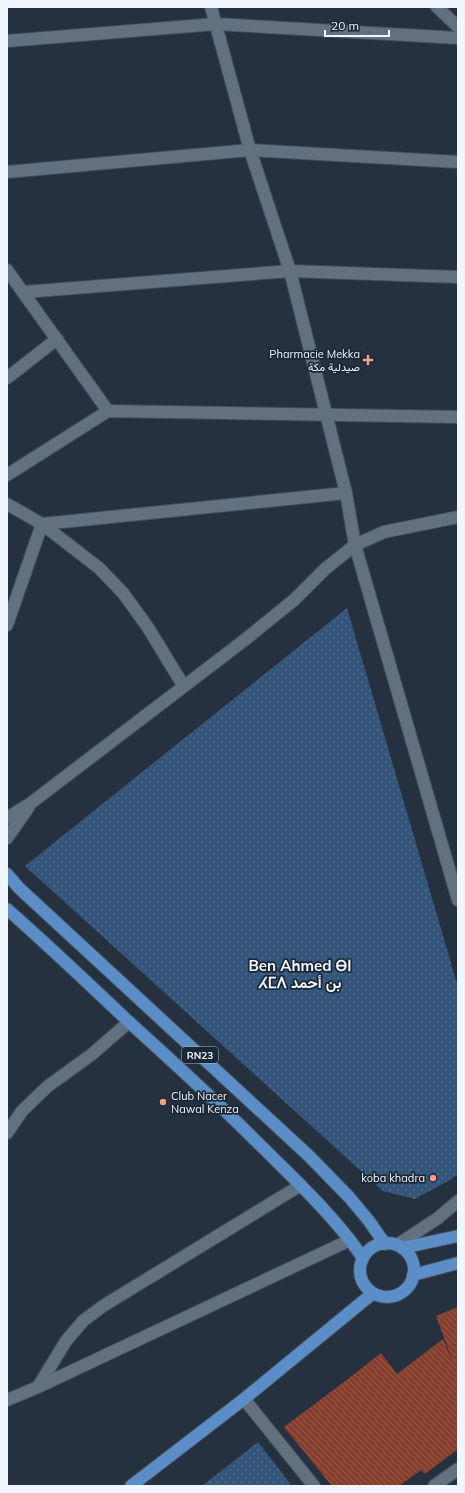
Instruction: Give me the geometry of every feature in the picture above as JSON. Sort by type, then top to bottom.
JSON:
[{"type":"main road","name":"RN23","points":[[7,874],[19,888],[309,1156],[349,1196],[369,1221],[395,1246],[410,1256],[414,1265],[413,1275]]},
{"type":"main road","name":"RN23","points":[[7,910],[48,945],[129,1022],[216,1101],[301,1186],[350,1240],[363,1258]]},
{"type":"main road","points":[[458,1236],[372,1248],[366,1252],[363,1258],[360,1265],[360,1273],[362,1282],[372,1294],[382,1297],[392,1297],[402,1293],[410,1285],[413,1275],[458,1263]]},
{"type":"main road","points":[[131,1486],[244,1399],[372,1294]]},
{"type":"street","points":[[211,7],[250,150],[290,271],[346,493],[355,545],[453,868],[458,900]]},
{"type":"street","points":[[437,7],[458,28]]},
{"type":"street","points":[[7,41],[216,24],[458,38]]},
{"type":"street","points":[[7,172],[250,150],[458,162]]},
{"type":"street","points":[[24,292],[290,271],[458,277]]},
{"type":"street","points":[[9,278],[24,292],[108,411]]},
{"type":"street","points":[[7,378],[57,339]]},
{"type":"street","points":[[7,475],[108,411],[458,417]]},
{"type":"street","points":[[42,524],[346,493]]},
{"type":"street","points":[[7,504],[42,524],[99,568],[123,593],[147,626],[183,685]]},
{"type":"street","points":[[7,818],[31,803],[183,685],[242,642],[294,600],[325,569],[355,545],[384,532],[458,517]]},
{"type":"street","points":[[7,625],[42,524]]},
{"type":"street","points":[[7,838],[31,803]]},
{"type":"street","points":[[7,1133],[22,1111],[48,1086],[91,1055],[129,1022]]},
{"type":"street","points":[[38,1387],[66,1341],[83,1321],[103,1306],[301,1186]]},
{"type":"street","points":[[395,1246],[438,1218],[458,1201]]},
{"type":"street","points":[[7,1400],[38,1387],[350,1240]]},
{"type":"street","points":[[244,1399],[314,1486]]},
{"type":"street","points":[[434,1486],[458,1469]]},
{"type":"shaded area","points":[[347,608],[458,987],[458,1174],[415,1199],[383,1191],[25,866]]},
{"type":"shaded area","points":[[258,1442],[292,1486],[202,1486]]},
{"type":"building","points":[[458,1307],[458,1449],[425,1474],[421,1470],[399,1486],[332,1486],[284,1427],[381,1353],[397,1374],[443,1339],[453,1362],[436,1316]]},
{"type":"place","name":"Pharmacie Mekka صيدلية مكة","points":[[368,360]]},
{"type":"place","name":"Club Nacer Nawal Kenza","points":[[163,1102]]},
{"type":"place","name":"koba khadra","points":[[433,1178]]},
{"type":"district","name":"Ben Ahmed ⴱⵏ ⵃⵎⴷ بن أحمد","points":[[300,974]]}]
